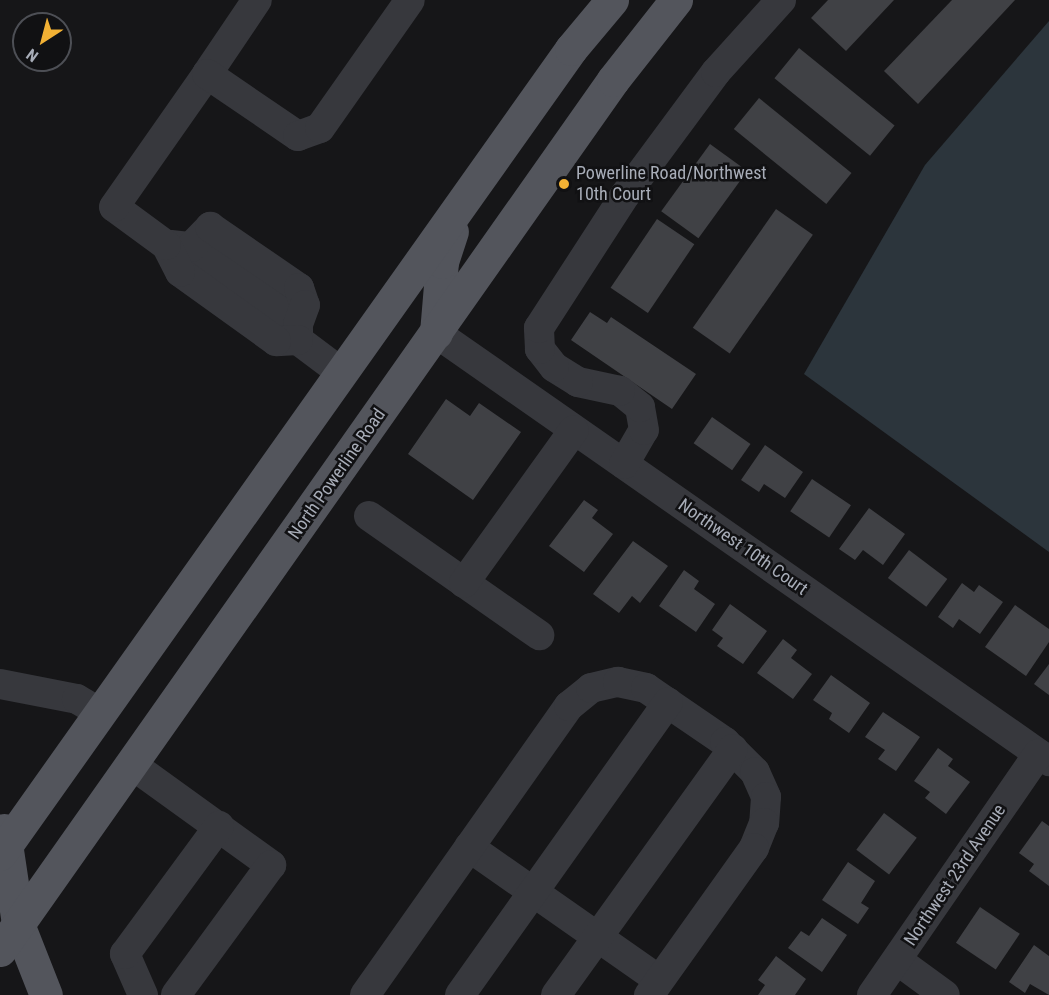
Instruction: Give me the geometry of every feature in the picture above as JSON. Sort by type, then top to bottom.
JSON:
[{"type":"main road","points":[[46,995],[6,929],[3,838],[100,713],[572,50],[612,0]]},
{"type":"main road","name":"North Powerline Road","points":[[6,929],[131,764],[613,80],[676,0]]},
{"type":"main road","points":[[436,333],[442,262],[460,207]]},
{"type":"street","points":[[257,0],[114,207],[178,246],[234,294],[276,340],[298,332]]},
{"type":"street","points":[[207,74],[298,136],[320,128],[410,0]]},
{"type":"street","points":[[624,465],[641,437],[644,420],[632,398],[578,382],[559,370],[540,349],[539,328],[625,195],[695,100],[781,0]]},
{"type":"street","points":[[178,246],[210,227],[299,288],[305,305],[298,332]]},
{"type":"street","points":[[298,332],[342,373]]},
{"type":"street","name":"Northwest 10th Court","points":[[436,333],[1044,757]]},
{"type":"street","points":[[464,583],[574,430]]},
{"type":"street","points":[[369,516],[539,635]]},
{"type":"street","points":[[365,995],[469,847],[569,706],[591,688],[631,682],[668,702],[733,749],[763,783],[764,823],[754,848],[654,988],[596,937],[469,847]]},
{"type":"street","points":[[0,684],[77,699],[100,713]]},
{"type":"street","points":[[460,995],[668,702]]},
{"type":"street","points":[[556,995],[733,749]]},
{"type":"street","name":"Northwest 23rd Avenue","points":[[872,995],[1044,757]]},
{"type":"street","points":[[131,764],[271,865],[179,993]]},
{"type":"street","points":[[143,995],[125,954],[219,826]]},
{"type":"street","points":[[897,960],[945,995]]},
{"type":"shaded area","points":[[1049,21],[1049,552],[804,374],[925,165]]},
{"type":"building","points":[[828,0],[894,0],[846,51],[811,18]]},
{"type":"building","points":[[952,0],[1015,0],[918,104],[884,71]]},
{"type":"building","points":[[799,48],[895,125],[870,156],[774,78]]},
{"type":"building","points":[[759,98],[851,173],[826,204],[734,129]]},
{"type":"building","points":[[710,144],[747,171],[698,238],[661,211]]},
{"type":"building","points":[[776,209],[813,235],[730,354],[693,328]]},
{"type":"building","points":[[657,219],[694,244],[648,313],[611,288]]},
{"type":"building","points":[[590,312],[607,323],[611,317],[696,374],[672,409],[571,340]]},
{"type":"building","points":[[446,399],[470,416],[479,403],[521,432],[473,500],[408,454]]},
{"type":"building","points":[[712,417],[751,444],[732,470],[694,443]]},
{"type":"building","points":[[765,445],[803,472],[785,498],[764,484],[759,492],[741,480]]},
{"type":"building","points":[[812,479],[851,505],[829,538],[790,511]]},
{"type":"building","points":[[584,500],[598,510],[592,518],[613,534],[584,572],[549,546]]},
{"type":"building","points":[[869,508],[905,534],[883,565],[863,550],[855,560],[839,549]]},
{"type":"building","points":[[633,541],[668,566],[640,603],[632,596],[619,613],[593,594]]},
{"type":"building","points":[[909,550],[947,579],[926,607],[888,578]]},
{"type":"building","points":[[684,570],[699,581],[694,589],[715,604],[696,632],[659,606]]},
{"type":"building","points":[[962,583],[974,592],[979,585],[1003,602],[980,634],[959,619],[953,628],[938,617]]},
{"type":"building","points":[[730,604],[767,631],[743,664],[717,646],[723,638],[712,630]]},
{"type":"building","points":[[1015,605],[1049,629],[1049,642],[1026,676],[985,647]]},
{"type":"building","points":[[783,639],[797,650],[791,658],[812,674],[793,699],[757,673]]},
{"type":"building","points":[[1049,664],[1049,695],[1034,684]]},
{"type":"building","points":[[831,675],[870,703],[849,733],[829,719],[832,713],[813,700]]},
{"type":"building","points":[[883,712],[920,737],[896,771],[878,759],[885,750],[865,737]]},
{"type":"building","points":[[938,748],[953,759],[948,766],[970,782],[946,814],[925,798],[930,792],[914,781]]},
{"type":"building","points":[[884,813],[917,838],[889,874],[856,850]]},
{"type":"building","points":[[1042,821],[1049,826],[1049,886],[1029,871],[1034,864],[1019,853]]},
{"type":"building","points":[[848,862],[875,881],[861,903],[869,908],[858,924],[822,900]]},
{"type":"building","points":[[980,907],[1020,934],[996,969],[956,943]]},
{"type":"building","points":[[822,918],[847,935],[822,972],[788,948],[801,931],[809,936]]},
{"type":"building","points":[[1034,945],[1049,956],[1049,995],[1030,984],[1025,993],[1009,982]]},
{"type":"building","points":[[776,956],[806,979],[795,995],[758,995],[765,985],[758,980]]},
{"type":"place","name":"Powerline Road/Northwest 10th Court","points":[[564,184]]}]
